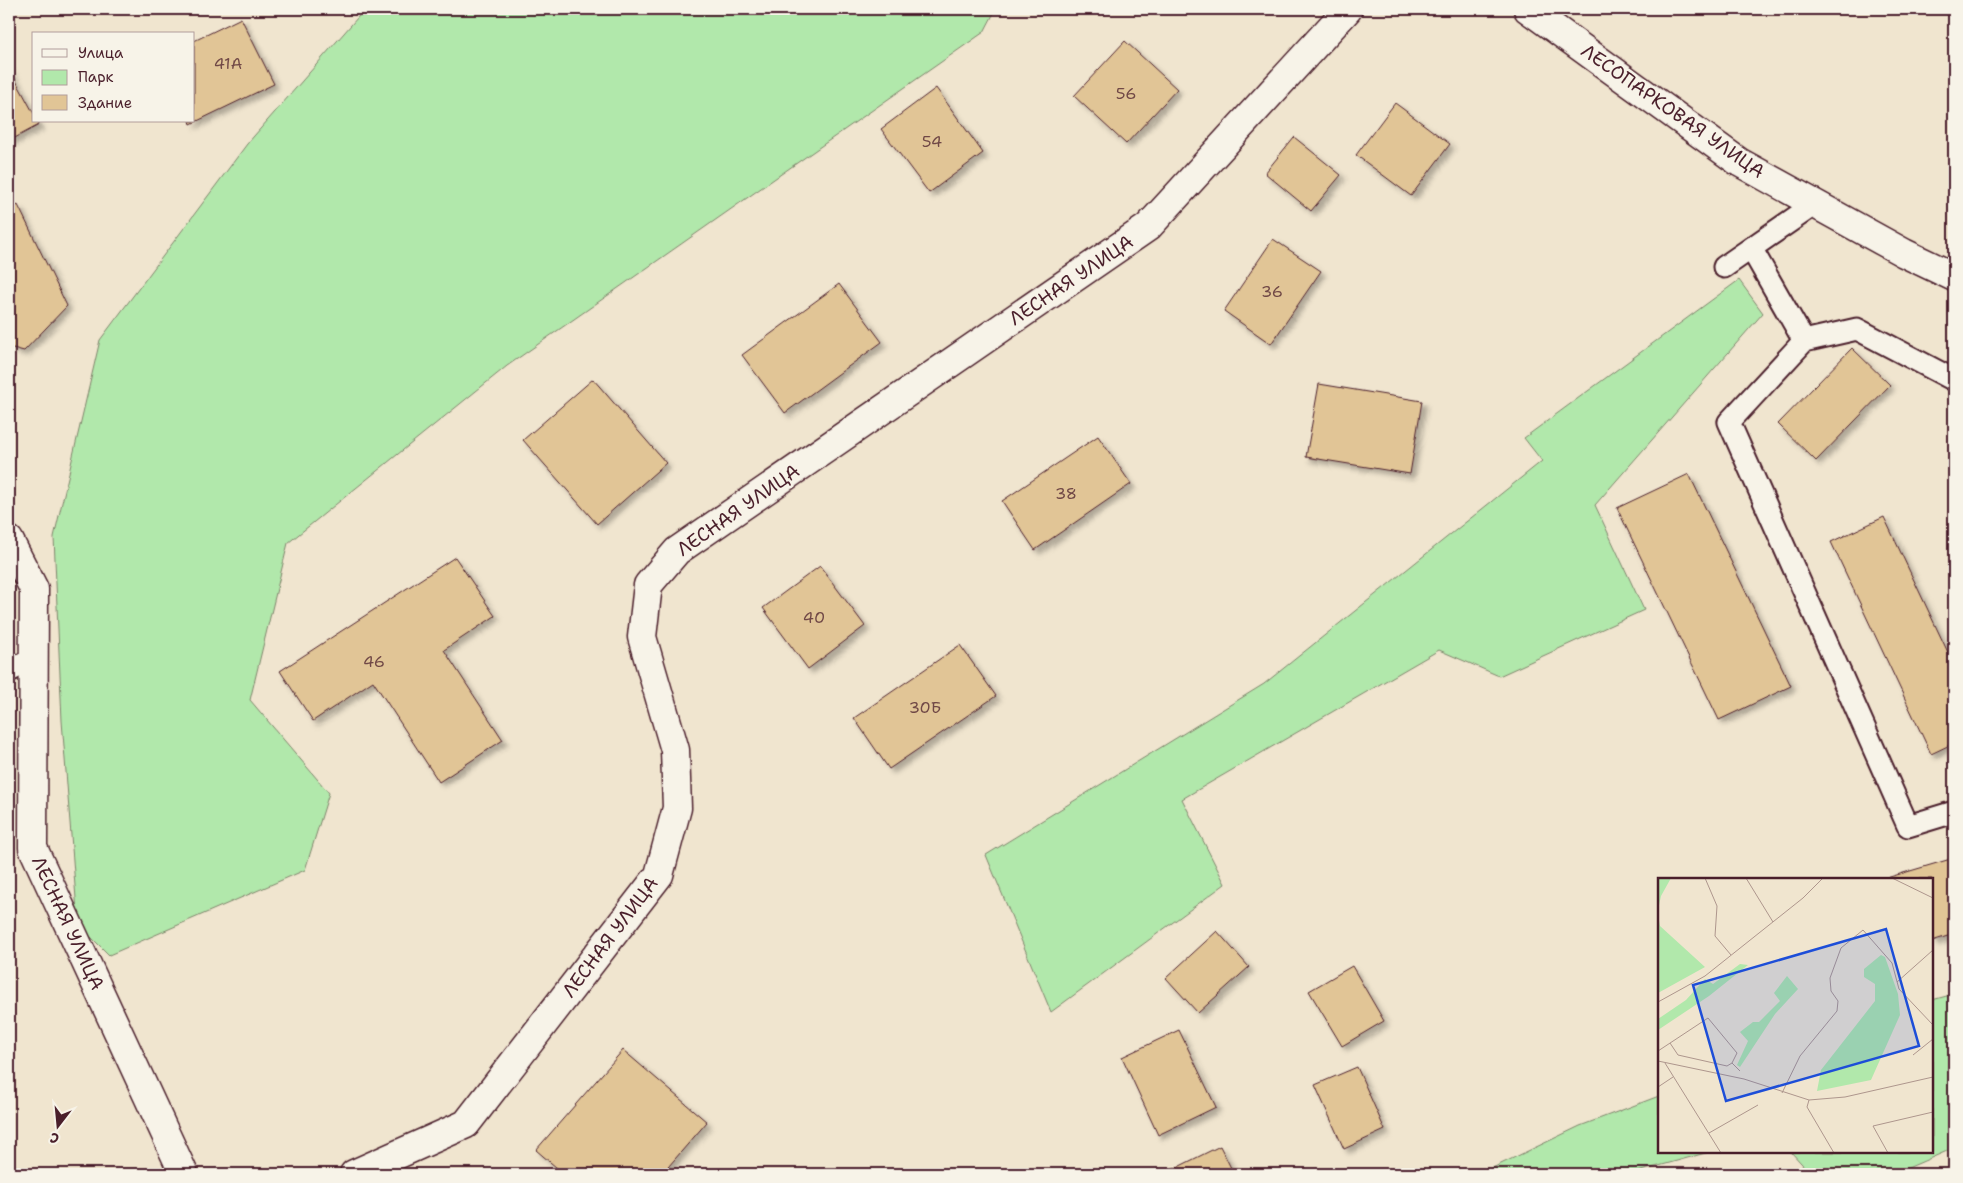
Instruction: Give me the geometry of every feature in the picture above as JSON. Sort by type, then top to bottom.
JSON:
[{"type":"street","name":"ЛЕСНАЯ УЛИЦА","points":[[354,1174],[466,1124],[659,875],[678,808],[675,750],[642,637],[648,585],[677,551],[1148,227],[1348,9]]},
{"type":"street","name":"ЛЕСОПАРКОВАЯ УЛИЦА","points":[[1528,9],[1738,162],[1904,253],[1954,277]]},
{"type":"street","name":"ЛЕСНАЯ УЛИЦА","points":[[9,540],[34,589],[33,848],[184,1174]]},
{"type":"lane","points":[[1724,267],[1815,204]]},
{"type":"lane","points":[[1751,248],[1804,341]]},
{"type":"lane","points":[[1954,380],[1857,329],[1804,341],[1728,422],[1908,826],[1954,812]]},
{"type":"lane","points":[[9,671],[33,659]]},
{"type":"green space","points":[[365,9],[996,9],[984,32],[507,366],[288,543],[250,700],[329,793],[305,870],[109,955],[78,924],[62,721],[54,537],[100,340],[247,144]]},
{"type":"green space","points":[[1739,280],[1763,313],[1595,505],[1644,610],[1499,676],[1439,650],[1182,799],[1225,884],[1051,1012],[986,855],[1264,684],[1542,461],[1524,438]]},
{"type":"green space","points":[[1954,994],[1954,1148],[1894,1174],[1811,1174],[1792,1153],[1933,1153],[1933,1000]]},
{"type":"green space","points":[[1658,1096],[1658,1153],[1705,1153],[1630,1174],[1480,1174],[1580,1126]]},
{"type":"building","points":[[241,18],[274,84],[191,124],[190,122],[195,122],[195,41]]},
{"type":"building","points":[[1125,41],[1177,89],[1126,144],[1074,96]]},
{"type":"building","points":[[9,68],[32,110],[32,122],[38,122],[39,125],[9,141]]},
{"type":"building","points":[[936,88],[983,153],[929,193],[881,129]]},
{"type":"building","points":[[1395,103],[1450,144],[1411,196],[1356,155]]},
{"type":"building","points":[[1294,137],[1341,175],[1311,211],[1265,173]]},
{"type":"building","points":[[18,205],[67,306],[24,351],[9,347],[9,210]]},
{"type":"building","points":[[1273,239],[1321,271],[1271,344],[1224,311]]},
{"type":"building","points":[[839,284],[882,342],[785,413],[742,355]]},
{"type":"building","points":[[1852,348],[1890,385],[1816,461],[1778,424]]},
{"type":"building","points":[[593,379],[666,463],[597,524],[523,440]]},
{"type":"building","points":[[1319,384],[1422,401],[1410,474],[1306,457]]},
{"type":"building","points":[[1098,436],[1131,484],[1035,550],[1002,501]]},
{"type":"building","points":[[1689,474],[1791,686],[1719,720],[1617,508]]},
{"type":"building","points":[[1884,517],[1954,665],[1954,743],[1931,754],[1831,542]]},
{"type":"building","points":[[455,557],[495,616],[444,650],[503,740],[439,782],[373,681],[313,721],[280,671]]},
{"type":"building","points":[[820,566],[865,626],[808,669],[763,608]]},
{"type":"building","points":[[960,645],[996,696],[889,769],[854,718]]},
{"type":"building","points":[[1954,858],[1954,934],[1933,941],[1933,878],[1886,878]]},
{"type":"building","points":[[1217,931],[1249,967],[1198,1013],[1166,978]]},
{"type":"building","points":[[1352,966],[1384,1021],[1342,1046],[1309,991]]},
{"type":"building","points":[[1179,1030],[1216,1107],[1158,1135],[1122,1057]]},
{"type":"building","points":[[623,1050],[707,1122],[662,1174],[564,1174],[536,1150]]},
{"type":"building","points":[[1357,1067],[1385,1130],[1344,1149],[1315,1085]]},
{"type":"building","points":[[1220,1146],[1234,1174],[1164,1174]]}]
